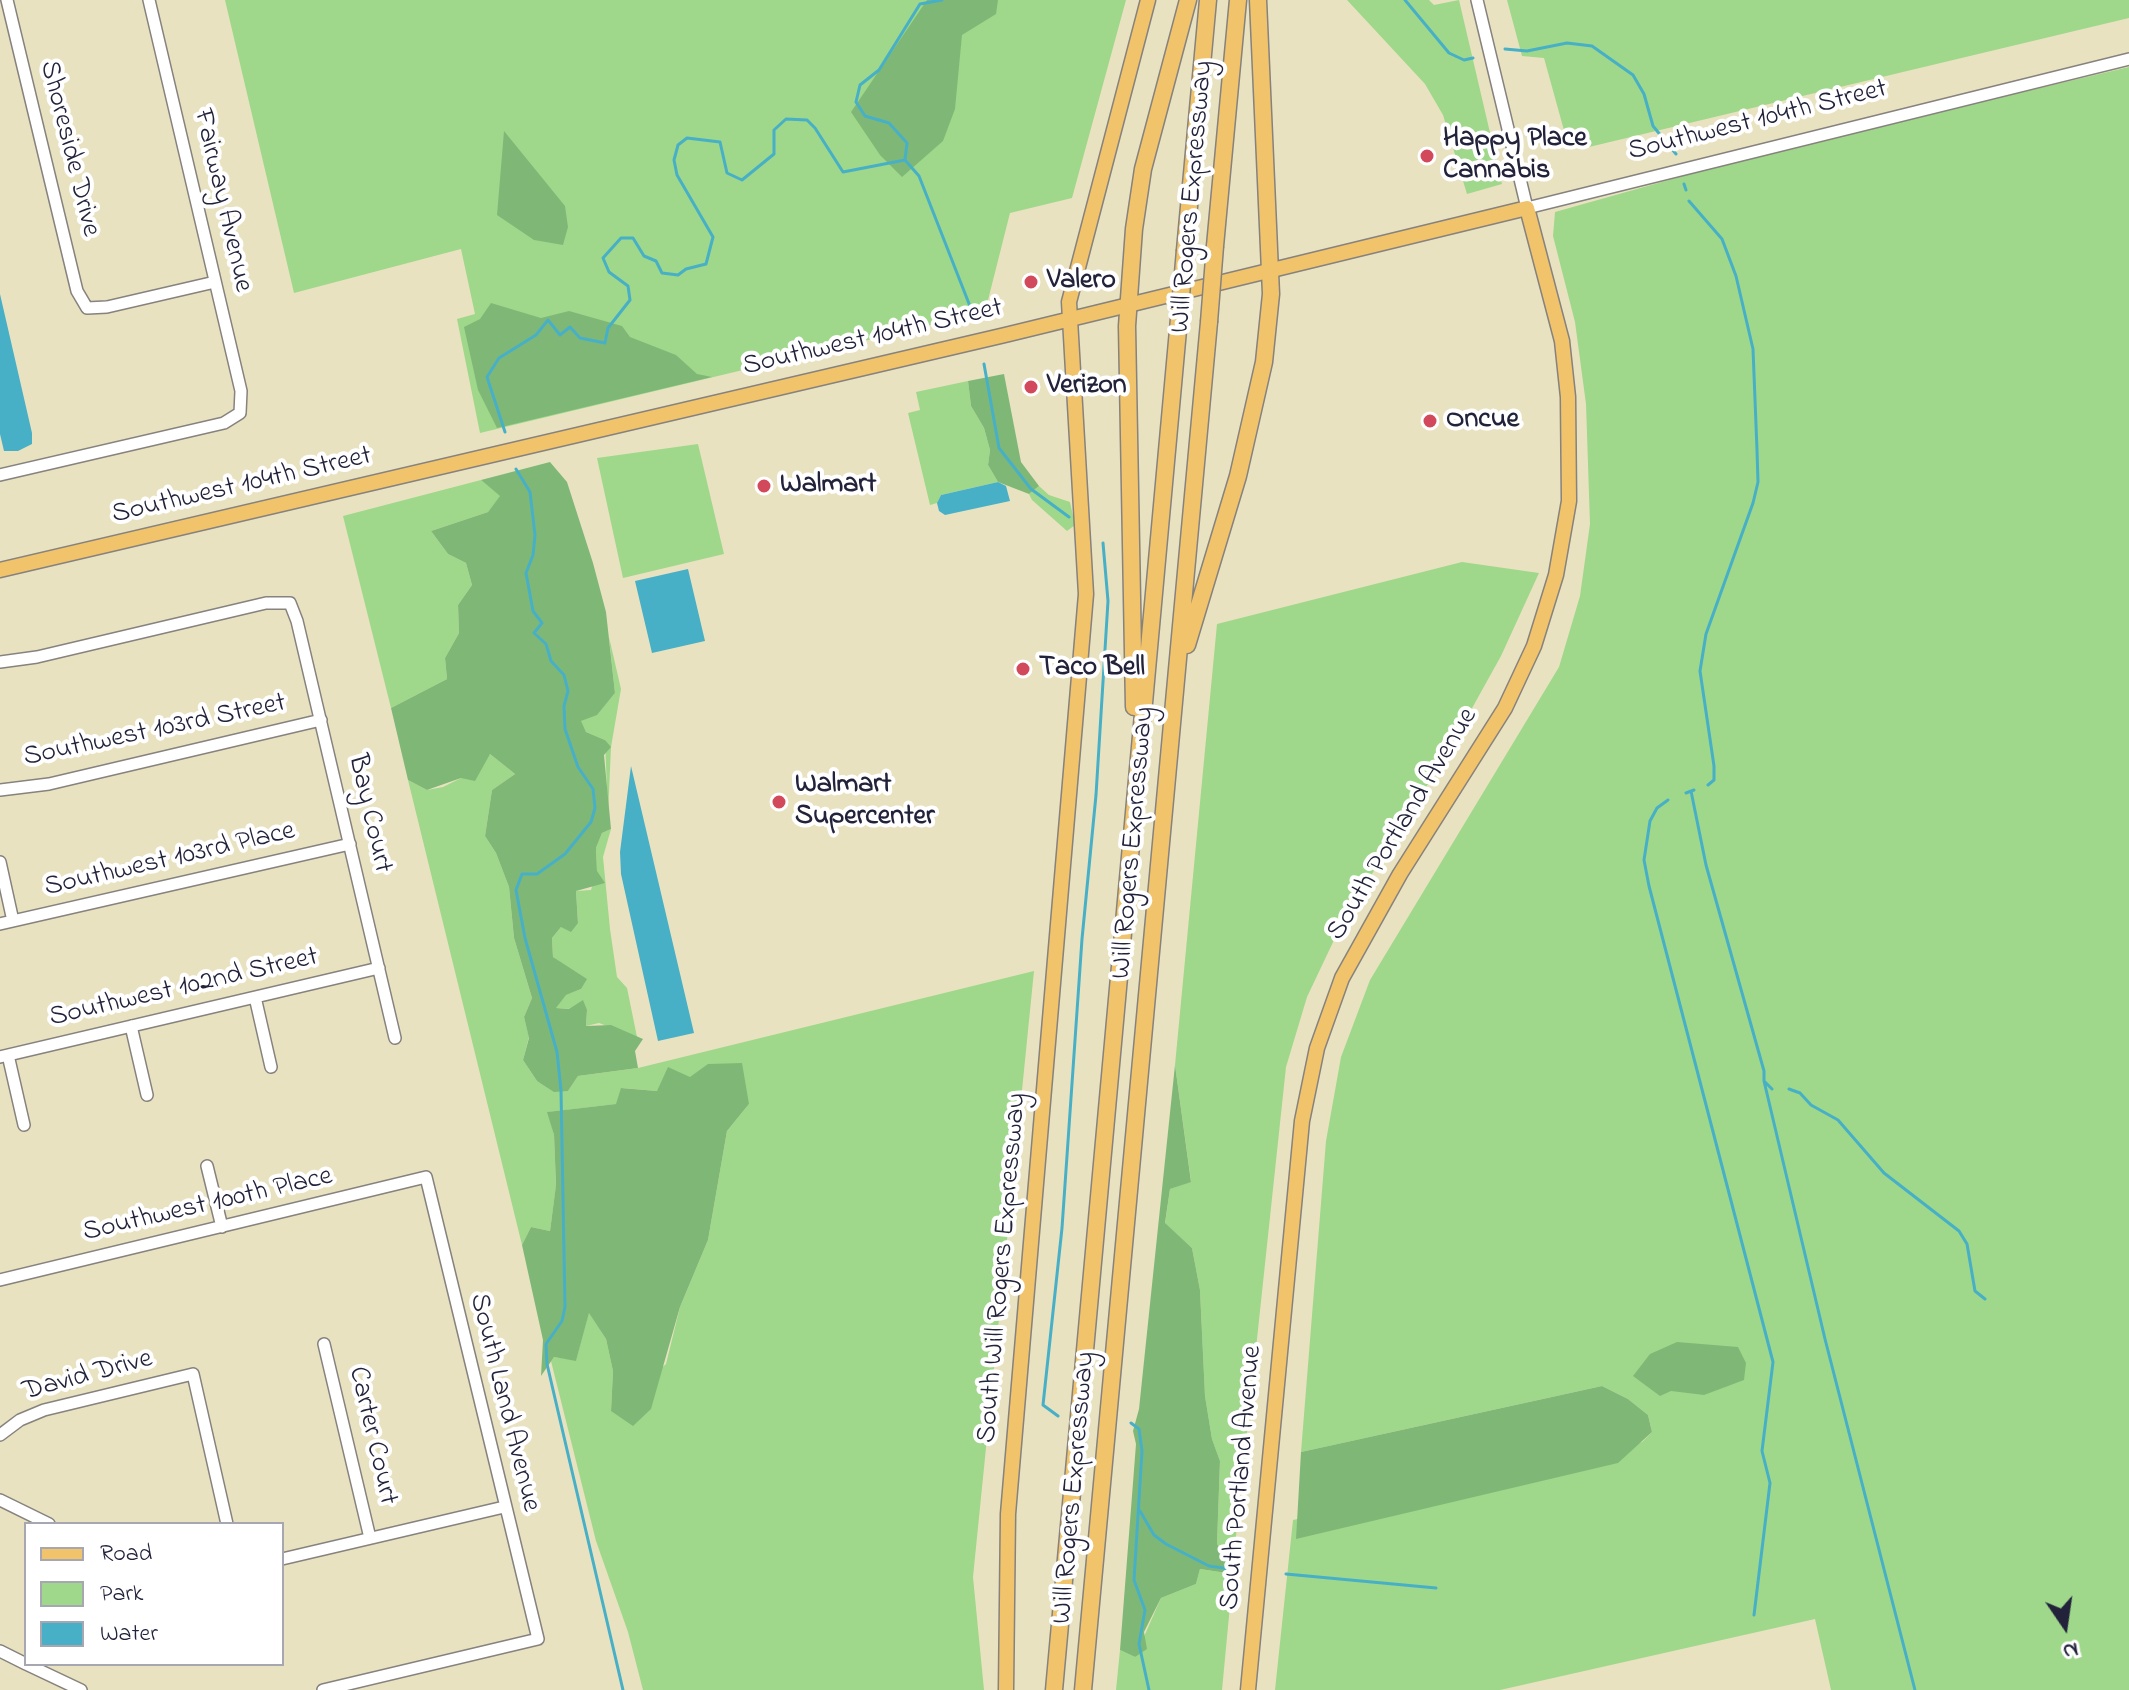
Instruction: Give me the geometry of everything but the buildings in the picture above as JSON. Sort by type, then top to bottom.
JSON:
[{"type":"highway","points":[[1136,790],[1129,304],[1143,169],[1188,0]]},
{"type":"highway","name":"Will Rogers Expressway","points":[[1054,1690],[1208,0]]},
{"type":"highway","name":"Will Rogers Expressway","points":[[1083,1690],[1238,0]]},
{"type":"highway","points":[[1175,689],[1256,411],[1266,348],[1270,271],[1265,230],[1258,0]]},
{"type":"main road","points":[[1070,318],[1073,287],[1148,0]]},
{"type":"main road","name":"Southwest 104th Street","points":[[0,570],[1527,208]]},
{"type":"main road","name":"South Portland Avenue","points":[[1248,1690],[1302,1121],[1317,1048],[1342,978],[1400,874],[1505,708],[1534,646],[1558,563],[1569,501],[1568,397],[1562,341],[1527,208]]},
{"type":"main road","name":"South Will Rogers Expressway","points":[[1006,1690],[1008,1514],[1086,594],[1070,318]]},
{"type":"street","name":"Shoreside Drive","points":[[7,0],[77,291],[87,308],[107,307],[215,282]]},
{"type":"street","name":"Fairway Avenue","points":[[0,475],[224,423],[240,413],[241,391],[149,0]]},
{"type":"street","name":"South Portland Avenue","points":[[1477,0],[1527,208]]},
{"type":"street","name":"Southwest 104th Street","points":[[1527,208],[2129,59]]},
{"type":"street","name":"Bay Court","points":[[0,662],[21,660],[266,603],[290,603],[321,720],[395,1038]]},
{"type":"street","name":"Southwest 103rd Street","points":[[0,790],[49,784],[321,720]]},
{"type":"street","name":"Southwest 103rd Place","points":[[0,924],[350,844]]},
{"type":"street","points":[[0,862],[13,921]]},
{"type":"street","name":"Southwest 102nd Street","points":[[4,1056],[379,968]]},
{"type":"street","points":[[255,997],[271,1067]]},
{"type":"street","points":[[131,1026],[147,1095]]},
{"type":"street","points":[[4,1056],[24,1125]]},
{"type":"street","points":[[207,1166],[222,1227]]},
{"type":"street","name":"Southwest 100th Place","points":[[0,1280],[426,1177]]},
{"type":"street","name":"South Land Avenue","points":[[323,1690],[538,1639],[426,1177]]},
{"type":"street","name":"Carter Court","points":[[324,1344],[370,1538]]},
{"type":"street","name":"David Drive","points":[[0,1435],[20,1420],[44,1410],[193,1374],[227,1522]]},
{"type":"street","points":[[0,1500],[45,1522]]},
{"type":"street","points":[[284,1559],[504,1507]]},
{"type":"street","points":[[0,1651],[24,1663]]},
{"type":"street","points":[[30,1666],[81,1690]]},
{"type":"green space","points":[[225,0],[1126,0],[1072,198],[1010,213],[985,312],[480,433],[457,319],[475,314],[461,249],[294,293]]},
{"type":"green space","points":[[927,0],[998,0],[996,14],[962,35],[955,109],[943,141],[902,177],[880,155],[851,112]]},
{"type":"green space","points":[[1347,0],[1429,0],[1434,5],[1459,0],[1502,184],[1467,194],[1443,115],[1425,84]]},
{"type":"green space","points":[[1507,0],[2129,0],[2129,18],[1589,147],[1586,130],[1565,134],[1544,58],[1522,56]]},
{"type":"green space","points":[[2129,67],[2129,1690],[1831,1690],[1815,1619],[1500,1690],[1275,1690],[1293,1520],[1642,1442],[1652,1432],[1648,1415],[1628,1399],[1602,1386],[1301,1452],[1326,1141],[1341,1057],[1370,980],[1559,667],[1580,596],[1590,524],[1586,404],[1575,322],[1553,236],[1555,212],[1772,151]]},
{"type":"green space","points":[[504,131],[565,206],[568,227],[563,245],[534,240],[497,215]]},
{"type":"green space","points":[[491,303],[541,318],[569,311],[622,326],[630,337],[676,355],[697,374],[712,377],[497,428],[478,390],[464,327],[480,319]]},
{"type":"green space","points":[[1004,374],[1021,462],[1039,486],[1029,494],[998,482],[988,465],[990,450],[984,428],[971,406],[968,381]]},
{"type":"green space","points":[[968,381],[971,406],[984,428],[990,450],[988,465],[998,482],[941,495],[937,503],[930,505],[908,413],[920,410],[916,392]]},
{"type":"green space","points":[[698,444],[724,554],[623,578],[597,458]]},
{"type":"green space","points":[[550,462],[567,482],[593,563],[606,612],[615,693],[597,715],[581,721],[586,732],[605,740],[611,747],[604,755],[611,829],[602,833],[596,848],[597,871],[605,883],[576,891],[578,923],[571,932],[561,927],[552,938],[553,957],[587,979],[581,989],[566,995],[556,1008],[569,1009],[583,1000],[587,1010],[586,1026],[611,1025],[643,1039],[635,1051],[638,1068],[578,1076],[568,1091],[554,1092],[537,1081],[523,1060],[529,1038],[524,1017],[532,998],[514,938],[509,887],[496,853],[485,836],[492,790],[515,774],[490,754],[475,781],[461,778],[427,790],[408,780],[391,708],[447,679],[445,658],[459,633],[458,605],[472,585],[466,563],[448,554],[431,531],[488,512],[500,496],[481,480]]},
{"type":"green space","points":[[481,480],[501,496],[488,512],[431,531],[448,554],[466,563],[472,585],[458,605],[459,633],[445,658],[447,679],[391,708],[343,516]]},
{"type":"green space","points":[[1039,486],[1049,495],[1070,502],[1075,525],[1067,531],[1032,500],[1029,494]]},
{"type":"green space","points":[[1462,562],[1539,573],[1501,656],[1446,755],[1344,919],[1307,997],[1286,1067],[1233,1564],[1217,1544],[1220,1461],[1212,1439],[1205,1396],[1200,1290],[1192,1248],[1165,1224],[1170,1189],[1191,1181],[1175,1065],[1217,624]]},
{"type":"green space","points":[[609,637],[621,689],[611,747],[608,815],[605,740],[586,732],[580,721],[597,714],[615,693]]},
{"type":"green space","points":[[490,754],[515,774],[492,790],[485,836],[496,853],[509,887],[514,938],[532,998],[524,1017],[529,1037],[523,1060],[537,1081],[568,1091],[578,1076],[638,1068],[1034,971],[973,1577],[984,1690],[643,1690],[628,1632],[596,1541],[551,1361],[554,1357],[576,1360],[589,1312],[606,1339],[613,1371],[611,1411],[666,1364],[680,1307],[708,1240],[727,1131],[749,1104],[690,1077],[657,1091],[622,1088],[617,1104],[548,1112],[554,1135],[556,1186],[550,1231],[531,1227],[522,1245],[408,780],[427,790],[443,787],[461,778]]},
{"type":"green space","points":[[611,829],[603,857],[610,929],[617,977],[627,988],[637,1037],[599,1023],[586,1026],[587,1010],[555,1008],[565,995],[581,989],[568,969],[553,957],[552,938],[561,927],[578,923],[576,891],[591,890],[597,871],[596,848],[602,833]]},
{"type":"green space","points":[[742,1063],[749,1104],[727,1131],[708,1240],[680,1307],[651,1409],[633,1426],[611,1411],[613,1371],[606,1339],[589,1313],[576,1361],[554,1357],[541,1376],[543,1340],[522,1245],[531,1227],[550,1231],[556,1185],[554,1135],[547,1112],[616,1104],[621,1088],[657,1091],[668,1067],[690,1077],[708,1064]]},
{"type":"green space","points":[[1175,1065],[1191,1182],[1170,1189],[1165,1223],[1192,1248],[1200,1290],[1205,1396],[1212,1439],[1220,1461],[1217,1544],[1233,1564],[1233,1574],[1200,1569],[1196,1584],[1161,1598],[1144,1632],[1147,1649],[1135,1657],[1120,1650],[1136,1444],[1133,1431],[1139,1409]]},
{"type":"green space","points":[[1677,1342],[1738,1347],[1746,1363],[1744,1380],[1704,1395],[1671,1391],[1660,1396],[1633,1376],[1650,1354]]},
{"type":"green space","points":[[1602,1386],[1628,1399],[1648,1415],[1652,1432],[1618,1463],[1296,1539],[1301,1452]]},
{"type":"green space","points":[[1200,1569],[1233,1574],[1222,1690],[1116,1690],[1120,1650],[1135,1657],[1161,1598],[1196,1584]]},
{"type":"water","points":[[0,294],[32,433],[32,444],[18,451],[4,451],[0,434]]},
{"type":"water","points":[[998,482],[1006,486],[1010,501],[945,515],[939,511],[937,503],[941,495]]},
{"type":"water","points":[[688,569],[705,641],[652,653],[635,581]]},
{"type":"water","points":[[631,766],[694,1033],[658,1041],[621,874],[620,852]]},
{"type":"waterway","points":[[942,0],[920,4],[879,70],[860,85],[856,102],[865,116],[889,123],[907,143],[905,160],[919,176],[975,319]]},
{"type":"waterway","points":[[1405,0],[1449,53],[1464,60],[1473,58]]},
{"type":"waterway","points":[[1505,49],[1527,51],[1567,43],[1592,46],[1633,75],[1644,94],[1653,126],[1676,154]]},
{"type":"waterway","points":[[505,432],[487,377],[499,358],[536,335],[548,320],[560,335],[570,327],[580,338],[605,343],[608,328],[630,300],[628,286],[609,272],[603,258],[621,238],[633,238],[644,256],[656,261],[662,273],[678,275],[686,269],[706,264],[713,237],[677,175],[674,160],[678,145],[687,138],[720,142],[727,173],[742,180],[774,154],[774,130],[786,119],[807,120],[843,172],[905,160]]},
{"type":"waterway","points":[[1684,184],[1686,190]]},
{"type":"waterway","points":[[1689,201],[1722,239],[1736,276],[1753,349],[1757,450],[1758,482],[1753,503],[1706,634],[1700,671],[1714,766],[1714,780],[1708,785]]},
{"type":"waterway","points":[[984,364],[999,448],[1031,489],[1069,517]]},
{"type":"waterway","points":[[516,469],[530,492],[535,535],[533,555],[526,573],[533,611],[542,623],[534,633],[546,644],[551,661],[564,675],[568,691],[564,706],[565,729],[578,767],[593,789],[595,808],[591,822],[565,854],[537,874],[522,874],[516,890],[525,938],[557,1052],[561,1090],[565,1307],[562,1321],[546,1344],[547,1364],[623,1690]]},
{"type":"waterway","points":[[1058,1416],[1043,1405],[1062,1228],[1082,939],[1096,795],[1108,601],[1103,543]]},
{"type":"waterway","points":[[1686,793],[1694,790]]},
{"type":"waterway","points":[[1691,791],[1706,865],[1764,1071],[1764,1081],[1772,1089]]},
{"type":"waterway","points":[[1668,800],[1657,808],[1650,821],[1644,860],[1773,1362],[1762,1451],[1770,1483],[1754,1615]]},
{"type":"waterway","points":[[1764,1081],[1825,1339],[1915,1690]]},
{"type":"waterway","points":[[1789,1089],[1800,1093],[1811,1105],[1838,1120],[1884,1173],[1959,1231],[1967,1244],[1975,1291],[1985,1299]]},
{"type":"waterway","points":[[1131,1423],[1139,1429],[1142,1451],[1134,1580],[1145,1610],[1139,1644],[1149,1690]]},
{"type":"waterway","points":[[1140,1511],[1154,1535],[1166,1544],[1209,1566],[1237,1570]]},
{"type":"waterway","points":[[1286,1574],[1436,1588]]},
{"type":"place","name":"Happy Place Cannabis","points":[[1427,156]]},
{"type":"place","name":"Valero","points":[[1031,282]]},
{"type":"place","name":"Verizon","points":[[1031,387]]},
{"type":"place","name":"Oncue","points":[[1430,421]]},
{"type":"place","name":"Walmart","points":[[764,486]]},
{"type":"place","name":"Taco Bell","points":[[1023,669]]},
{"type":"place","name":"Walmart Supercenter","points":[[779,802]]}]
